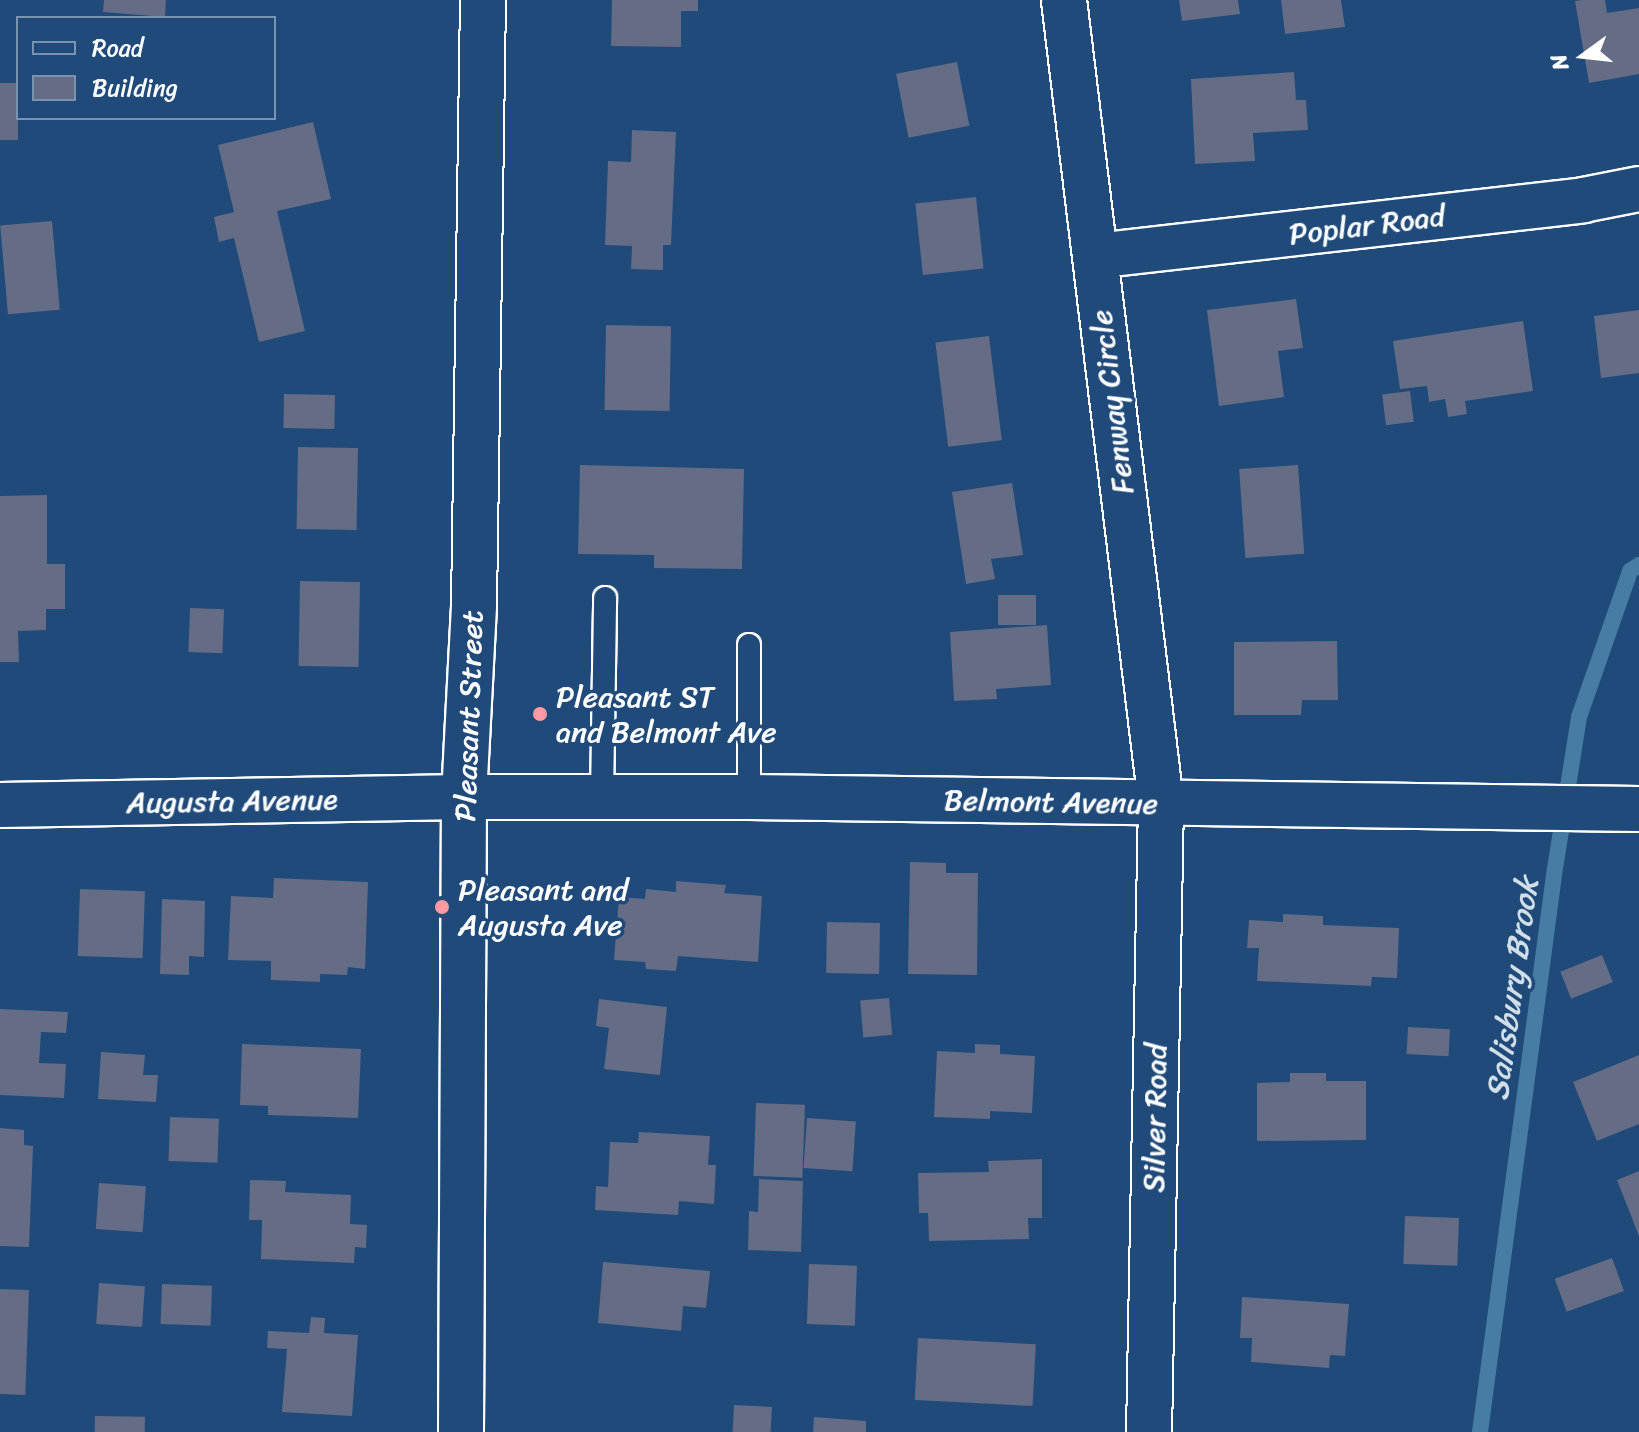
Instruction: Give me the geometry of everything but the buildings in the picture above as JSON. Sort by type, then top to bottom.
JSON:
[{"type":"street","name":"Pleasant Street","points":[[461,1432],[464,797],[475,574],[483,0]]},
{"type":"street","name":"Fenway Circle","points":[[1064,0],[1161,803]]},
{"type":"street","name":"Poplar Road","points":[[1095,256],[1583,200],[1639,189]]},
{"type":"street","name":"Belmont Avenue","points":[[464,797],[749,797],[1639,809]]},
{"type":"street","name":"Augusta Avenue","points":[[0,805],[464,797]]},
{"type":"street","name":"Silver Road","points":[[1149,1432],[1161,803]]},
{"type":"lane","points":[[602,797],[605,598]]},
{"type":"lane","points":[[749,645],[749,797]]},
{"type":"waterway","name":"Salisbury Brook","points":[[1480,1432],[1554,875],[1579,717],[1630,571],[1639,565]]},
{"type":"place","name":"Pleasant ST and Belmont Ave","points":[[540,714]]},
{"type":"place","name":"Pleasant and Augusta Ave","points":[[442,907]]}]
